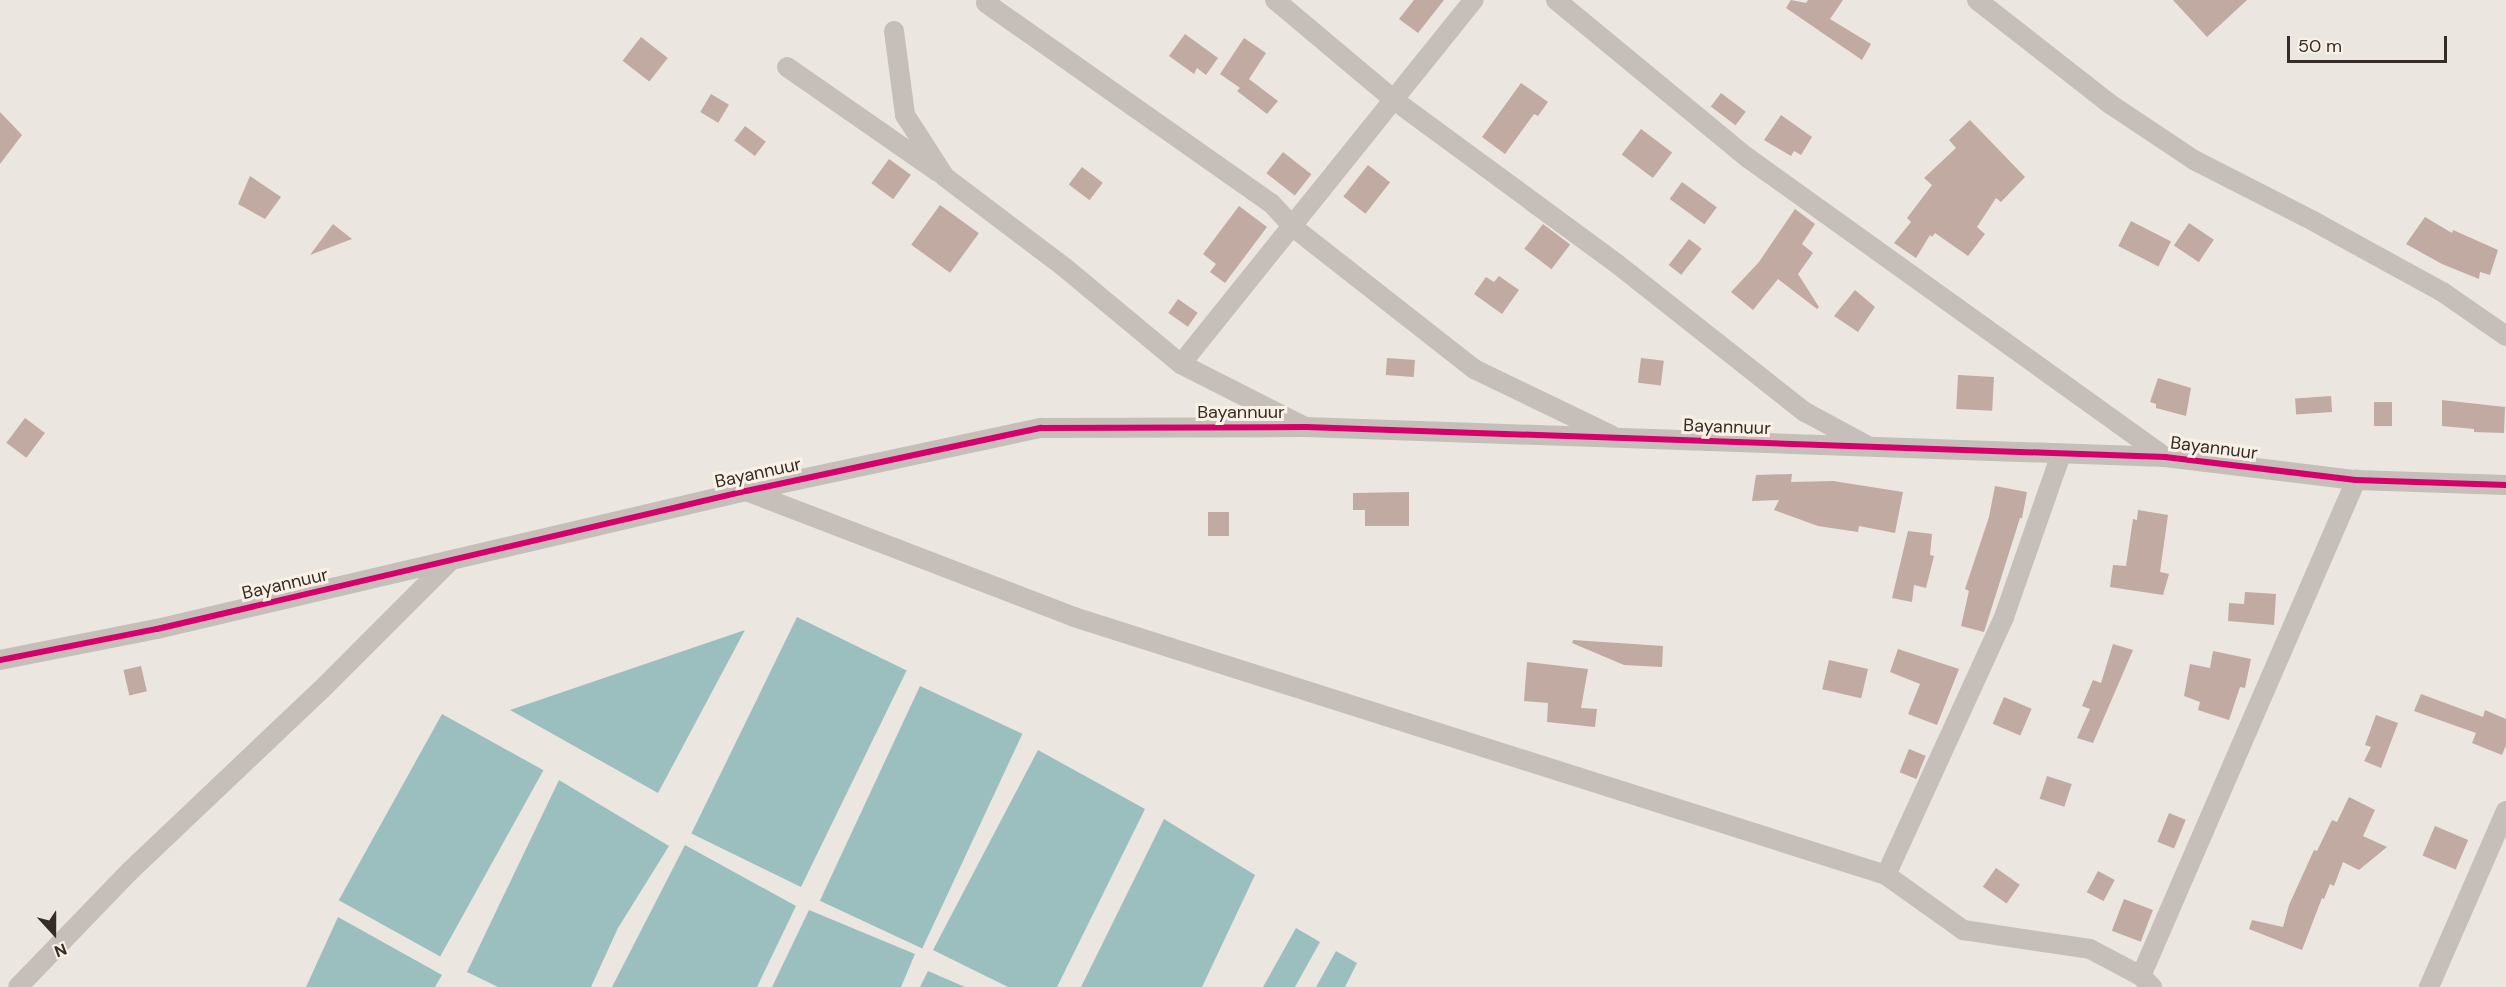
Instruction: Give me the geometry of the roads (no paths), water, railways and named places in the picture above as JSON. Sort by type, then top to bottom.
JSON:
[{"type":"street","points":[[1275,0],[1394,100],[1616,263],[1805,412],[1870,447]]},
{"type":"street","points":[[1181,364],[1474,0]]},
{"type":"street","points":[[1556,0],[1749,158],[2165,457]]},
{"type":"street","points":[[1977,0],[2110,104],[2194,160],[2444,293],[2506,336]]},
{"type":"street","points":[[986,3],[1271,203],[1293,227],[1474,369],[1619,438]]},
{"type":"street","points":[[894,31],[905,115],[945,177]]},
{"type":"street","points":[[787,67],[945,177],[1064,267],[1181,364],[1306,427]]},
{"type":"street","name":"Bayannuur","points":[[0,660],[157,629],[746,490],[1041,428],[1306,427],[2165,457],[2356,480],[2506,485]]},
{"type":"street","points":[[1887,875],[2004,617],[2061,454]]},
{"type":"street","points":[[746,490],[1074,617],[1887,875],[1963,930],[2091,949],[2146,981],[2356,480]]},
{"type":"street","points":[[18,987],[129,872],[322,689],[451,560]]},
{"type":"street","points":[[2429,987],[2506,811]]},
{"type":"water","points":[[797,617],[907,670],[801,887],[691,834]]},
{"type":"water","points":[[745,630],[658,793],[510,710]]},
{"type":"water","points":[[920,686],[1022,734],[922,949],[820,901]]},
{"type":"water","points":[[442,714],[543,770],[440,957],[339,900]]},
{"type":"water","points":[[1038,750],[1145,809],[1057,987],[1008,987],[933,950]]},
{"type":"water","points":[[559,780],[669,846],[618,928],[591,987],[498,987],[467,972]]},
{"type":"water","points":[[1164,819],[1255,875],[1202,987],[1081,987]]},
{"type":"water","points":[[685,845],[796,906],[757,987],[612,987]]},
{"type":"water","points":[[809,910],[915,954],[901,987],[772,987]]},
{"type":"water","points":[[338,917],[442,975],[435,987],[306,987]]},
{"type":"water","points":[[1296,928],[1320,942],[1295,987],[1263,987]]},
{"type":"water","points":[[1336,951],[1357,963],[1345,987],[1316,987]]},
{"type":"water","points":[[928,971],[965,987],[920,987]]}]
